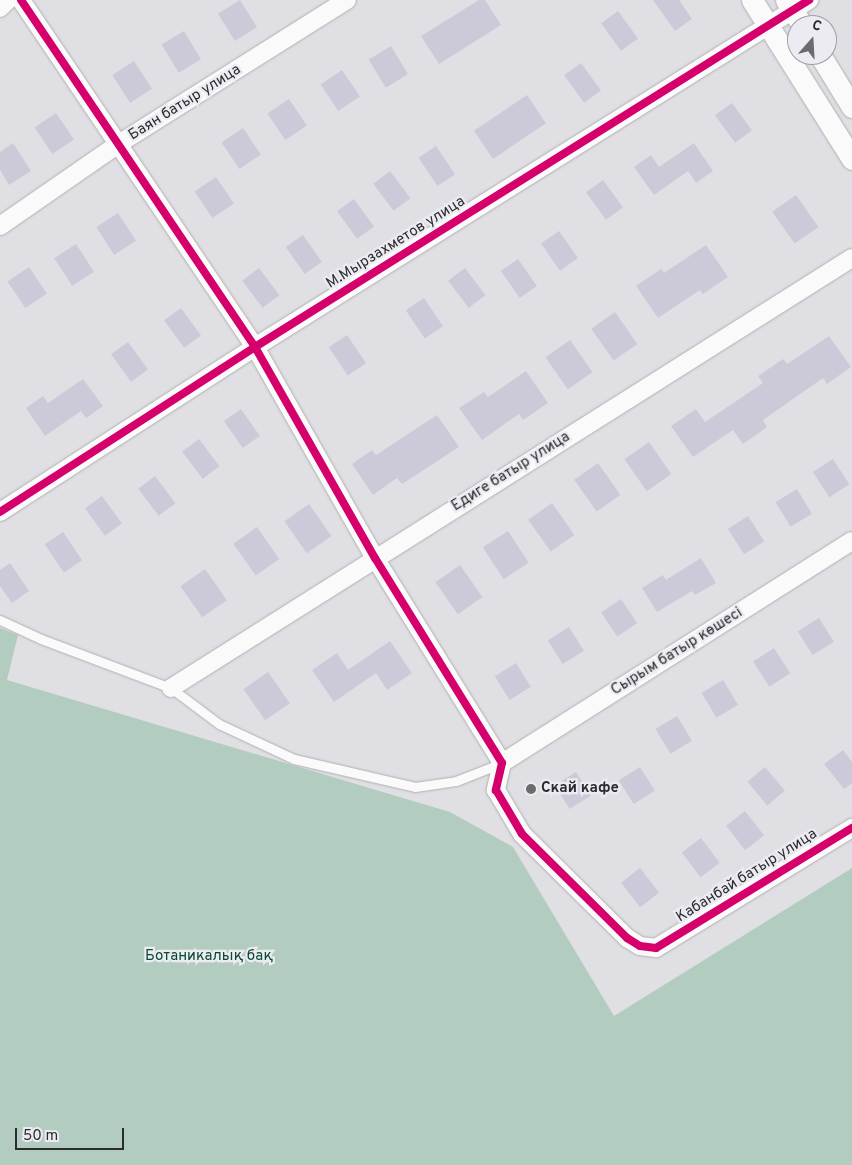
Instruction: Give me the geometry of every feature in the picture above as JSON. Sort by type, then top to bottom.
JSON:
[{"type":"street","points":[[0,8],[8,0]]},
{"type":"street","points":[[21,0],[120,144],[255,347],[375,558],[502,763]]},
{"type":"street","name":"Баян батыр улица","points":[[0,226],[120,144],[347,0]]},
{"type":"street","points":[[752,0],[852,160]]},
{"type":"street","name":"М.Мырзахметов улица","points":[[0,512],[255,347],[768,25],[797,9]]},
{"type":"street","points":[[826,65],[852,107]]},
{"type":"street","name":"Едиге батыр улица","points":[[171,688],[852,258]]},
{"type":"street","name":"Сырым батыр көшесі","points":[[502,763],[852,541]]},
{"type":"street","name":"Кабанбай батыр улица","points":[[502,763],[496,790],[522,834],[627,938],[640,946],[656,948],[852,828]]},
{"type":"lane","points":[[0,620],[41,639],[171,688],[219,724],[294,759],[415,787],[456,781],[502,763]]},
{"type":"green space","name":"Ботаникалық бақ","points":[[0,628],[18,635],[7,680],[450,812],[513,847],[614,1016],[852,868],[852,1165],[0,1165]]},
{"type":"building","points":[[240,0],[257,27],[235,41],[218,14]]},
{"type":"building","points":[[479,0],[485,0],[501,25],[439,64],[421,36]]},
{"type":"building","points":[[653,0],[679,0],[692,19],[675,31]]},
{"type":"building","points":[[618,11],[638,39],[621,51],[601,23]]},
{"type":"building","points":[[184,31],[201,59],[179,73],[162,44]]},
{"type":"building","points":[[391,46],[408,74],[386,88],[369,59]]},
{"type":"building","points":[[134,61],[152,89],[130,103],[112,75]]},
{"type":"building","points":[[581,63],[601,91],[584,103],[564,75]]},
{"type":"building","points":[[342,70],[360,97],[338,111],[320,85]]},
{"type":"building","points":[[527,95],[546,123],[493,159],[474,131]]},
{"type":"building","points":[[289,99],[307,126],[285,140],[267,114]]},
{"type":"building","points":[[732,103],[752,131],[735,143],[715,115]]},
{"type":"building","points":[[56,113],[74,140],[52,154],[34,128]]},
{"type":"building","points":[[243,128],[261,155],[239,169],[221,143]]},
{"type":"building","points":[[13,143],[31,171],[9,185],[0,170],[0,152]]},
{"type":"building","points":[[694,143],[713,171],[696,183],[688,171],[654,195],[634,167],[651,155],[659,167]]},
{"type":"building","points":[[436,146],[455,174],[438,186],[419,158]]},
{"type":"building","points":[[390,171],[410,198],[394,211],[373,184]]},
{"type":"building","points":[[216,177],[234,204],[212,218],[194,192]]},
{"type":"building","points":[[603,180],[623,208],[606,220],[586,192]]},
{"type":"building","points":[[796,195],[818,227],[795,244],[772,212]]},
{"type":"building","points":[[354,199],[374,227],[357,239],[337,211]]},
{"type":"building","points":[[118,213],[136,241],[114,255],[96,227]]},
{"type":"building","points":[[559,231],[578,258],[560,271],[541,244]]},
{"type":"building","points":[[303,235],[322,262],[305,274],[286,247]]},
{"type":"building","points":[[76,244],[94,272],[72,286],[54,258]]},
{"type":"building","points":[[706,245],[728,277],[703,294],[700,290],[658,318],[636,286],[661,269],[664,273]]},
{"type":"building","points":[[518,259],[537,286],[520,298],[501,271]]},
{"type":"building","points":[[29,267],[47,294],[25,308],[7,282]]},
{"type":"building","points":[[259,268],[279,295],[263,308],[242,281]]},
{"type":"building","points":[[465,268],[485,295],[469,308],[448,281]]},
{"type":"building","points":[[424,298],[443,326],[425,338],[406,310]]},
{"type":"building","points":[[181,308],[201,336],[184,348],[164,320]]},
{"type":"building","points":[[615,312],[637,344],[614,361],[591,329]]},
{"type":"building","points":[[347,335],[366,363],[348,375],[329,347]]},
{"type":"building","points":[[829,336],[851,367],[827,384],[823,378],[763,420],[767,427],[743,444],[733,430],[693,457],[671,426],[696,409],[705,422],[763,383],[758,376],[783,359],[787,364]]},
{"type":"building","points":[[570,340],[592,372],[568,389],[545,357]]},
{"type":"building","points":[[128,342],[148,370],[131,382],[111,354]]},
{"type":"building","points":[[526,371],[548,403],[523,420],[519,414],[482,440],[459,408],[484,392],[488,397]]},
{"type":"building","points":[[83,379],[103,406],[86,418],[81,411],[45,436],[26,408],[43,396],[48,403]]},
{"type":"building","points":[[241,409],[260,436],[243,448],[224,421]]},
{"type":"building","points":[[437,415],[459,447],[402,484],[397,478],[373,495],[352,464],[372,450],[376,455]]},
{"type":"building","points":[[199,439],[219,466],[203,479],[182,452]]},
{"type":"building","points":[[649,442],[671,474],[647,491],[624,459]]},
{"type":"building","points":[[833,459],[849,484],[829,497],[813,472]]},
{"type":"building","points":[[598,463],[620,495],[597,512],[574,480]]},
{"type":"building","points":[[155,476],[175,503],[159,516],[138,489]]},
{"type":"building","points":[[797,489],[812,514],[791,527],[776,502]]},
{"type":"building","points":[[102,496],[122,524],[105,536],[85,508]]},
{"type":"building","points":[[552,503],[574,535],[551,552],[528,520]]},
{"type":"building","points":[[309,504],[331,536],[307,553],[284,521]]},
{"type":"building","points":[[748,516],[764,541],[744,554],[728,529]]},
{"type":"building","points":[[257,527],[279,559],[256,576],[233,544]]},
{"type":"building","points":[[508,531],[529,563],[504,579],[483,547]]},
{"type":"building","points":[[63,532],[82,560],[64,572],[45,544]]},
{"type":"building","points":[[701,558],[716,583],[695,595],[692,591],[657,612],[642,588],[663,575],[666,580]]},
{"type":"building","points":[[10,563],[29,591],[12,603],[0,586],[0,570]]},
{"type":"building","points":[[460,565],[482,597],[458,614],[435,582]]},
{"type":"building","points":[[205,569],[227,600],[202,617],[180,586]]},
{"type":"building","points":[[621,599],[637,623],[617,636],[601,612]]},
{"type":"building","points":[[819,618],[834,642],[813,655],[798,631]]},
{"type":"building","points":[[569,627],[584,651],[563,664],[548,640]]},
{"type":"building","points":[[390,641],[412,673],[387,690],[376,673],[334,702],[312,670],[337,653],[348,670]]},
{"type":"building","points":[[774,648],[790,673],[769,687],[753,662]]},
{"type":"building","points":[[516,663],[531,687],[510,700],[495,676]]},
{"type":"building","points":[[268,672],[290,703],[265,720],[243,689]]},
{"type":"building","points":[[723,680],[738,705],[717,718],[702,693]]},
{"type":"building","points":[[677,716],[692,741],[671,754],[656,729]]},
{"type":"building","points":[[843,750],[852,762],[852,783],[844,789],[824,764]]},
{"type":"building","points":[[640,767],[655,791],[634,804],[619,780]]},
{"type":"building","points":[[765,767],[785,791],[767,806],[747,782]]},
{"type":"building","points":[[576,772],[591,796],[570,809],[555,785]]},
{"type":"building","points":[[745,811],[764,835],[745,850],[726,826]]},
{"type":"building","points":[[701,838],[720,863],[700,877],[682,852]]},
{"type":"building","points":[[640,868],[659,892],[640,907],[621,883]]},
{"type":"cycle path","points":[[21,0],[255,347],[375,558],[502,763],[496,790],[522,834],[627,938],[640,946],[656,948],[852,828]]},
{"type":"cycle path","points":[[0,512],[255,347],[809,0]]},
{"type":"place","name":"Скай кафе","points":[[531,789]]}]
